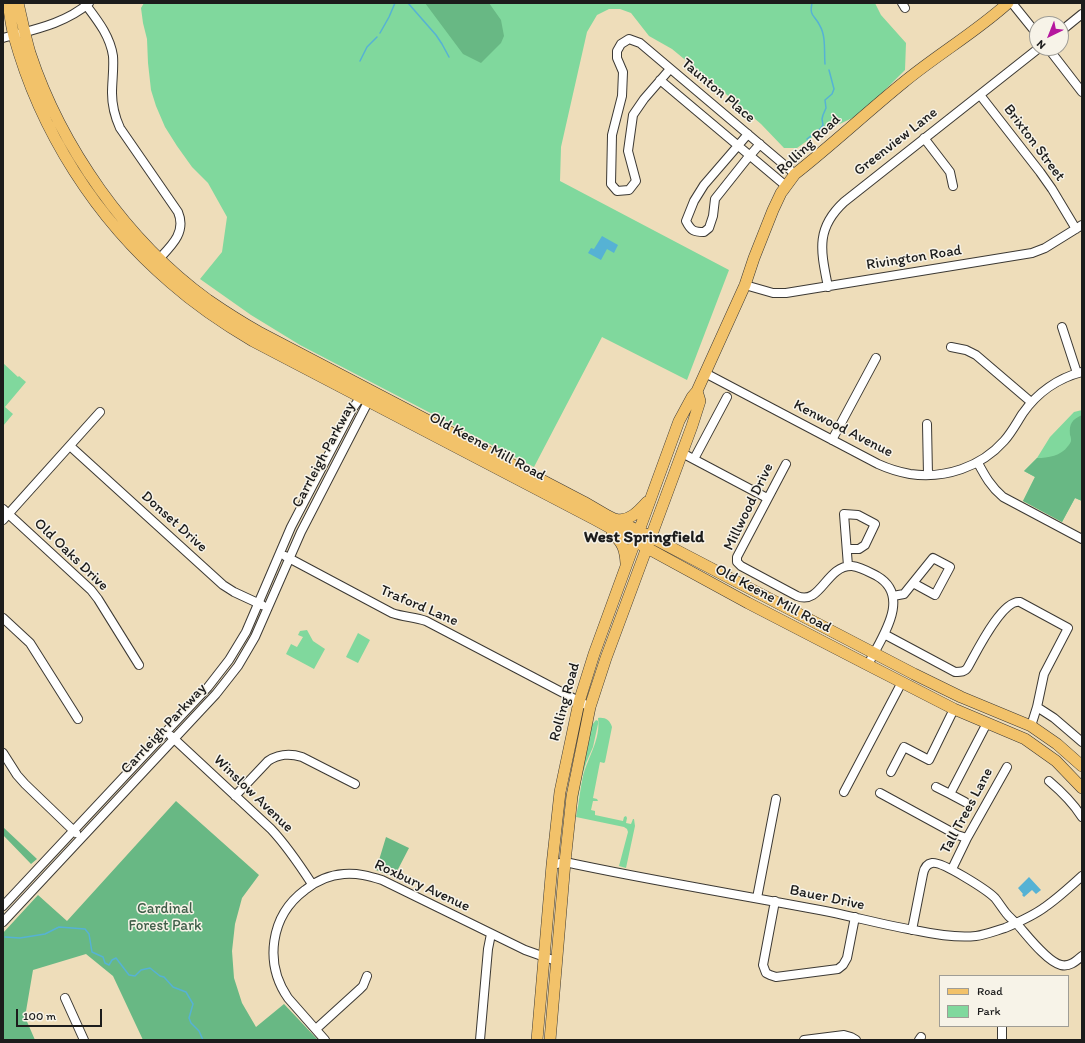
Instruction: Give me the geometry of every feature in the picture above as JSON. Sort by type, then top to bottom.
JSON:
[{"type":"main road","name":"Old Keene Mill Road","points":[[8,3],[14,35],[32,90],[52,133],[73,168],[103,212],[132,246],[182,279],[207,299],[240,321],[286,347],[584,502],[604,520],[635,542],[748,603],[954,709],[1025,739],[1056,761],[1082,788]]},
{"type":"main road","name":"Old Keene Mill Road","points":[[14,35],[18,3]]},
{"type":"main road","name":"Rolling Road","points":[[537,1040],[552,865],[560,792],[579,702],[594,654],[679,421],[697,391],[745,285],[773,210],[786,186],[795,174],[904,82],[985,22],[1008,3]]},
{"type":"main road","name":"Old Keene Mill Road","points":[[156,262],[190,299],[208,313],[252,341],[364,400],[604,520],[638,531],[651,537],[914,674],[961,697],[1031,726],[1057,744],[1082,766]]},
{"type":"main road","name":"Rolling Road","points":[[550,1040],[572,796],[590,707],[606,658],[692,426],[700,400],[697,391]]},
{"type":"main road","points":[[604,520],[622,520],[628,518],[640,510],[652,495]]},
{"type":"main road","points":[[604,520],[622,544],[626,554],[626,568]]},
{"type":"street","points":[[1012,3],[1029,24]]},
{"type":"street","points":[[14,35],[58,22],[88,4],[101,24],[111,47],[114,67],[112,102],[114,113],[120,128],[180,217],[180,233],[156,262]]},
{"type":"street","points":[[1069,25],[1082,14]]},
{"type":"street","name":"Taunton Place","points":[[786,186],[660,80],[633,115],[628,151],[636,181],[629,190],[617,191],[611,184],[612,135],[622,96],[623,72],[617,58],[617,52],[621,44],[629,39],[640,43],[795,174]]},
{"type":"street","name":"Greenview Lane","points":[[828,287],[822,244],[824,230],[830,216],[836,209],[1029,56]]},
{"type":"street","points":[[1054,56],[1082,92]]},
{"type":"street","points":[[660,80],[670,69]]},
{"type":"street","name":"Brixton Street","points":[[980,95],[1040,172],[1079,227]]},
{"type":"street","points":[[748,134],[704,185],[694,201],[686,221],[689,227],[695,232],[704,232],[709,228],[713,216],[715,199],[760,144]]},
{"type":"street","points":[[924,138],[950,172],[953,186]]},
{"type":"street","name":"Rivington Road","points":[[745,285],[767,292],[794,292],[1032,252],[1044,248],[1079,227]]},
{"type":"street","points":[[1062,327],[1080,373]]},
{"type":"street","points":[[951,347],[966,350],[976,355],[1031,402]]},
{"type":"street","points":[[832,440],[876,358]]},
{"type":"street","name":"Kenwood Avenue","points":[[705,373],[878,464],[890,469],[912,474],[928,475],[952,472],[978,462],[996,449],[1031,402],[1042,392],[1053,384],[1080,373]]},
{"type":"street","name":"Carrleigh Parkway","points":[[3,922],[216,694],[238,666],[255,637],[311,510],[369,390]]},
{"type":"street","points":[[694,459],[727,397]]},
{"type":"street","name":"Carrleigh Parkway","points":[[3,906],[208,687],[229,660],[246,632],[279,554],[302,505],[353,408],[364,400]]},
{"type":"street","points":[[5,514],[70,446],[100,412]]},
{"type":"street","points":[[927,424],[928,475]]},
{"type":"street","name":"Donset Drive","points":[[70,446],[223,585],[234,592],[268,608]]},
{"type":"street","points":[[682,452],[767,498]]},
{"type":"street","points":[[978,462],[990,484],[1003,497],[1082,539]]},
{"type":"street","name":"Millwood Drive","points":[[786,464],[737,557],[737,562],[741,566],[797,596],[804,598],[814,595],[836,571],[848,566]]},
{"type":"street","name":"Old Oaks Drive","points":[[5,514],[91,590],[139,665]]},
{"type":"street","points":[[848,549],[860,549],[875,524],[858,515],[844,514],[848,549],[848,566],[860,568],[882,579],[889,586],[893,596],[892,612],[884,634],[868,665]]},
{"type":"street","name":"Traford Lane","points":[[279,554],[392,612],[426,621],[590,707]]},
{"type":"street","points":[[893,596],[904,594],[933,558],[950,567],[935,595],[913,583]]},
{"type":"street","points":[[884,634],[956,672],[961,672],[966,670],[968,667],[993,623],[1014,602],[1020,602],[1068,628],[1044,674],[1037,707],[1031,726]]},
{"type":"street","points":[[3,618],[30,643],[78,719]]},
{"type":"street","points":[[844,792],[902,682]]},
{"type":"street","points":[[1037,707],[1054,718],[1082,742]]},
{"type":"street","points":[[891,772],[904,747],[929,760],[954,709]]},
{"type":"street","points":[[950,794],[987,723]]},
{"type":"street","name":"Winslow Avenue","points":[[166,731],[271,829],[296,860],[312,884]]},
{"type":"street","points":[[3,753],[17,775],[25,784],[82,838]]},
{"type":"street","points":[[235,796],[268,761],[274,757],[286,754],[302,757],[355,784]]},
{"type":"street","name":"Tall Trees Lane","points":[[952,869],[967,838],[1007,767]]},
{"type":"street","points":[[1049,781],[1064,794],[1082,817]]},
{"type":"street","points":[[936,787],[965,802]]},
{"type":"street","points":[[880,793],[967,838]]},
{"type":"street","points":[[756,898],[776,799]]},
{"type":"street","name":"Bauer Drive","points":[[552,865],[565,862],[708,890],[775,901],[945,936],[977,936],[1016,923],[1045,908],[1082,876]]},
{"type":"street","points":[[912,930],[925,867],[931,863],[938,863],[952,869],[994,897],[1027,937],[1052,961],[1061,965],[1070,965],[1082,956]]},
{"type":"street","name":"Roxbury Avenue","points":[[325,1040],[284,992],[276,974],[273,954],[275,934],[283,914],[294,898],[312,884],[321,880],[339,875],[351,874],[365,875],[382,880],[525,950],[556,961]]},
{"type":"street","points":[[775,901],[763,965],[766,973],[770,976],[776,977],[838,969],[843,965],[847,958],[855,917]]},
{"type":"street","points":[[480,1040],[488,949],[491,934]]},
{"type":"street","points":[[316,1030],[363,986],[367,976]]},
{"type":"street","points":[[65,998],[84,1040]]},
{"type":"street","points":[[1002,1027],[1002,1040]]},
{"type":"street","points":[[804,1040],[844,1035],[856,1040]]},
{"type":"green space","points":[[144,3],[875,3],[881,15],[906,43],[905,70],[861,114],[814,136],[797,148],[784,148],[761,124],[706,77],[672,49],[649,36],[631,13],[620,9],[609,9],[597,15],[587,32],[561,147],[560,181],[729,270],[687,380],[602,337],[534,467],[300,345],[251,315],[200,279],[222,252],[227,217],[208,183],[192,167],[177,146],[165,127],[156,106],[151,90],[147,39],[141,8]]},
{"type":"green space","points":[[425,3],[489,3],[501,20],[504,36],[501,43],[481,63],[463,54]]},
{"type":"green space","points":[[3,363],[18,377],[19,376],[26,382],[5,407],[13,414],[3,426]]},
{"type":"green space","points":[[1082,410],[1082,501],[1075,498],[1062,522],[1023,501],[1035,477],[1024,471],[1037,458],[1050,437],[1074,412]]},
{"type":"green space","points":[[1082,415],[1082,501],[1075,498],[1062,522],[1023,501],[1035,477],[1024,471],[1037,458],[1046,458],[1062,452],[1071,441],[1070,431],[1072,422]]},
{"type":"green space","points":[[307,630],[313,641],[325,649],[314,669],[286,654],[291,644],[297,647],[303,637],[298,635],[300,631]]},
{"type":"green space","points":[[358,633],[370,640],[358,663],[346,657]]},
{"type":"green space","points":[[598,718],[607,720],[610,722],[612,727],[605,762],[600,762],[593,798],[597,799],[598,801],[593,801],[591,810],[595,811],[595,815],[623,821],[624,817],[626,816],[626,823],[631,824],[634,819],[635,826],[626,868],[619,866],[628,832],[627,829],[624,827],[576,817],[583,776],[598,733]]},
{"type":"green space","points":[[596,720],[598,721],[598,724],[593,747],[582,776],[575,814],[575,806],[592,725]]},
{"type":"green space","name":"Cardinal Forest Park","points":[[176,801],[259,875],[242,898],[235,924],[232,951],[234,978],[242,1003],[256,1027],[284,1004],[318,1040],[143,1040],[113,976],[86,954],[33,970],[25,1017],[35,1040],[3,1040],[3,933],[38,895],[67,921]]},
{"type":"green space","points":[[3,827],[37,859],[31,864],[3,835]]},
{"type":"green space","points":[[386,837],[409,848],[394,877],[376,870]]},
{"type":"water","points":[[602,236],[618,245],[614,253],[607,249],[601,260],[588,253],[591,248],[594,249]]},
{"type":"water","points":[[1029,877],[1041,890],[1036,894],[1032,890],[1024,897],[1018,888]]},
{"type":"waterway","points":[[380,33],[395,3]]},
{"type":"waterway","points":[[408,3],[436,35],[449,57]]},
{"type":"waterway","points":[[812,3],[812,14],[818,22],[823,34],[825,64]]},
{"type":"waterway","points":[[360,61],[367,47],[377,37]]},
{"type":"waterway","points":[[807,139],[823,125],[822,119],[826,108],[825,100],[832,94],[834,89],[829,70]]},
{"type":"waterway","points":[[5,937],[20,938],[45,934],[59,927],[85,929],[89,934],[92,952],[103,957],[105,963],[109,965],[112,960],[116,958],[129,975],[135,976],[141,970],[150,968],[160,976],[164,977],[173,987],[186,992],[193,1004],[189,1018],[191,1023],[199,1031],[203,1040]]},
{"type":"district","name":"West Springfield","points":[[644,538]]}]
